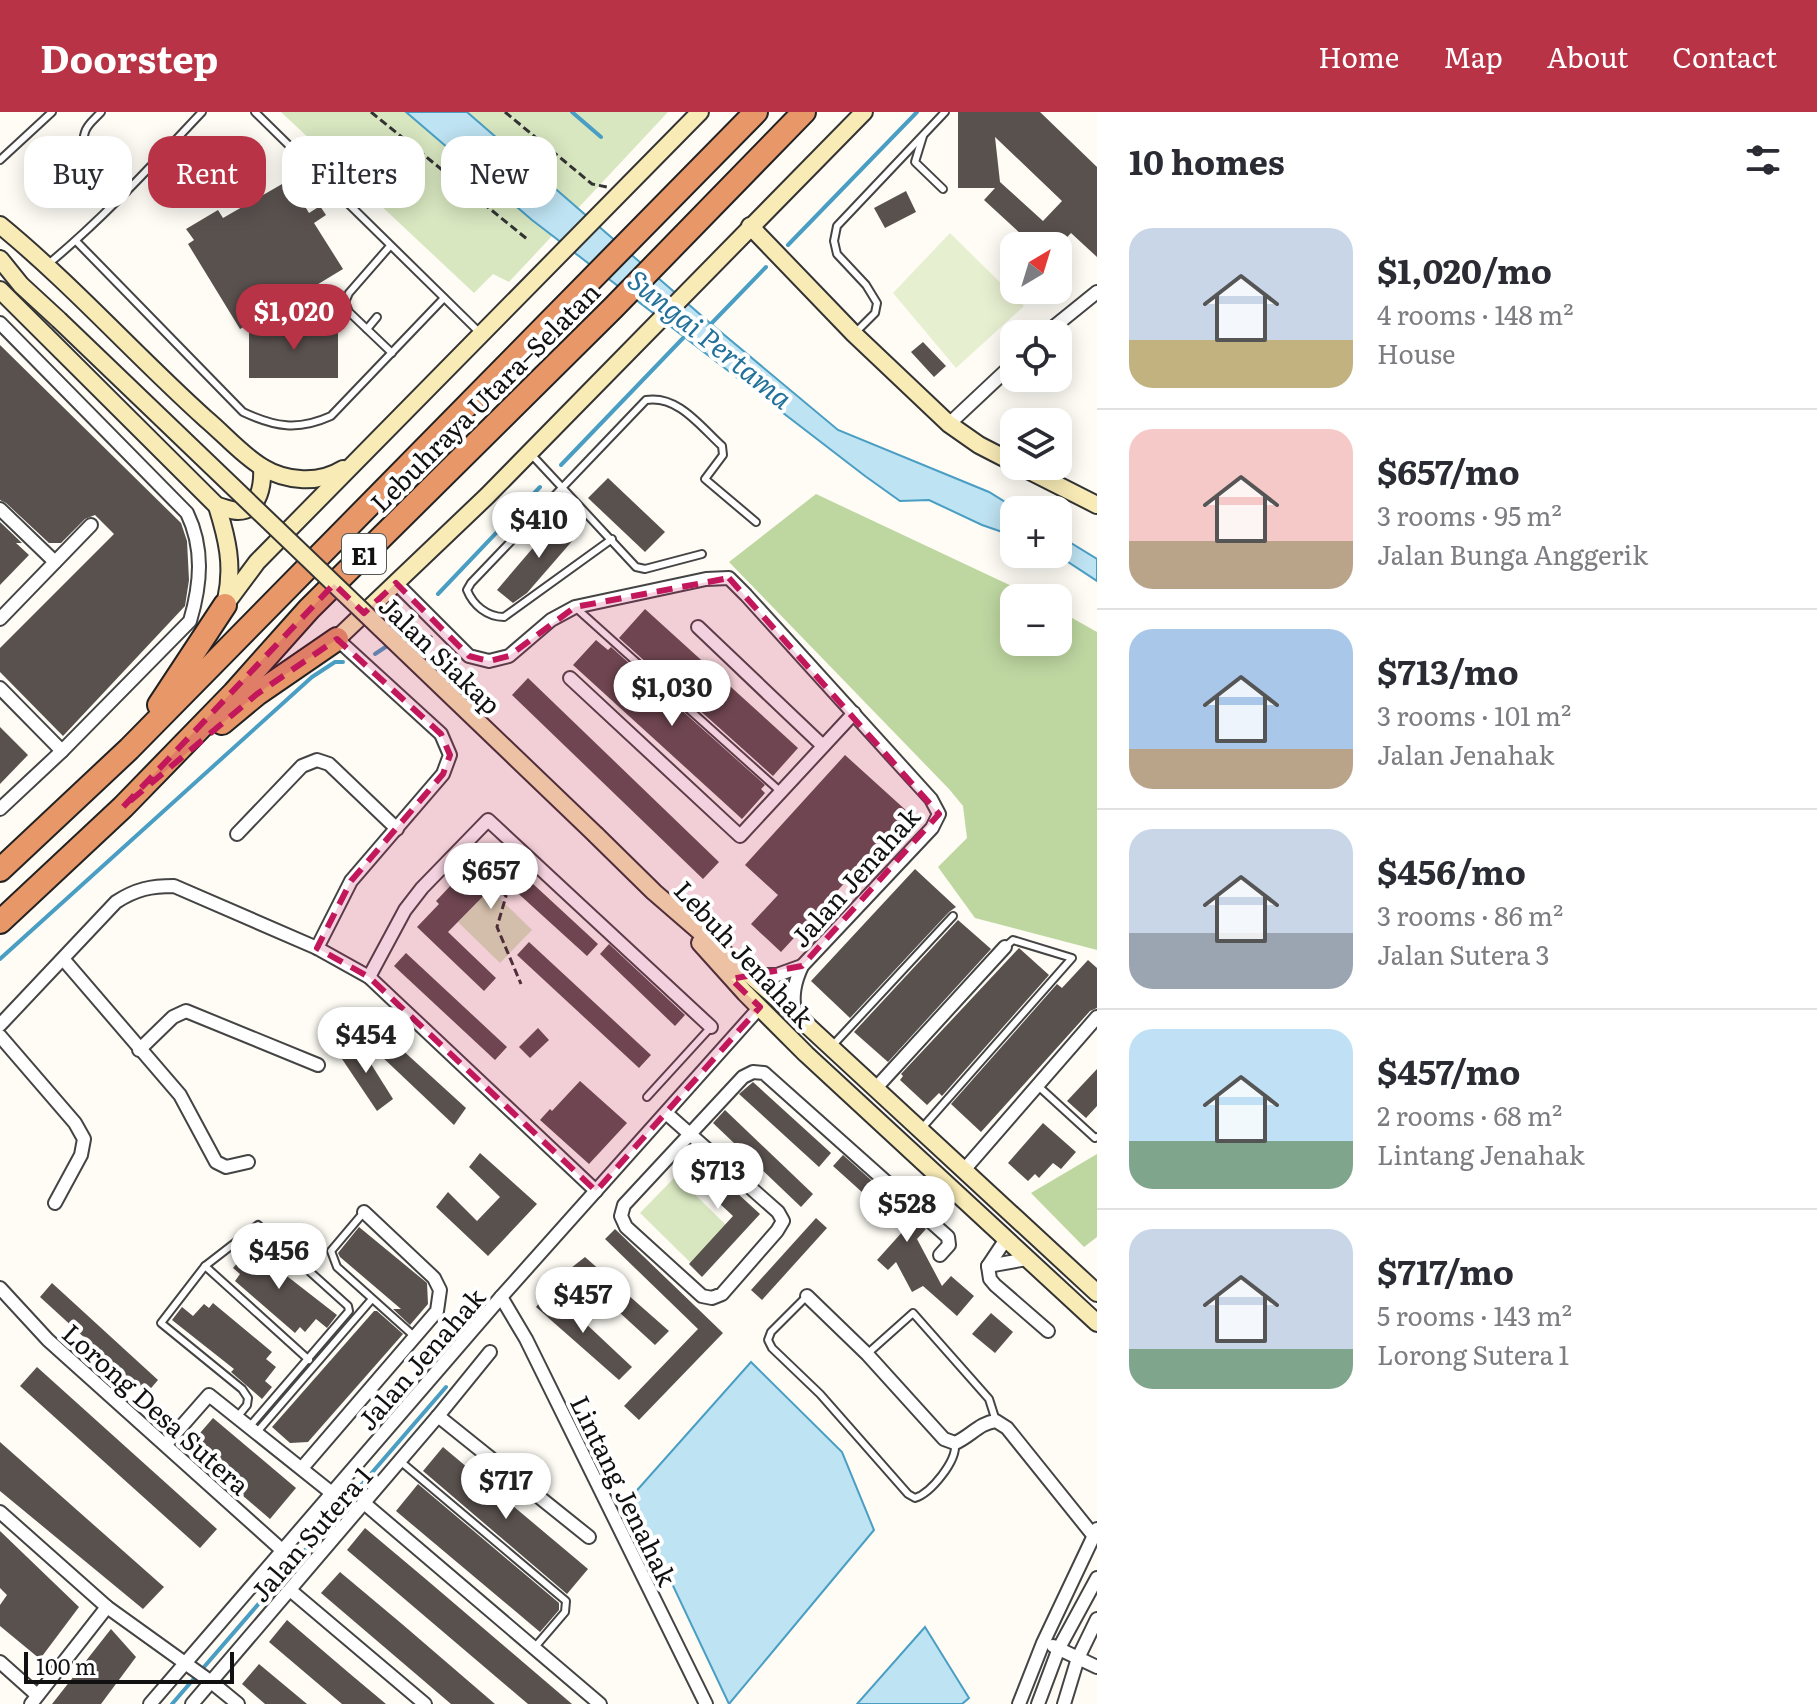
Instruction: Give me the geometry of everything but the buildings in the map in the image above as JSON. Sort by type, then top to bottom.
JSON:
[{"type":"highway","name":"Lebuhraya Utara–Selatan","points":[[0,870],[129,749],[756,112]]},
{"type":"highway","name":"Lebuhraya Utara–Selatan","points":[[0,922],[123,807],[234,693],[309,609],[613,308],[804,112]]},
{"type":"highway","points":[[129,749],[225,605]]},
{"type":"highway","points":[[123,807],[257,694],[337,639]]},
{"type":"street","points":[[225,605],[257,562],[557,256],[614,189],[700,112]]},
{"type":"street","points":[[317,948],[351,881],[443,774],[450,755],[441,734],[337,639],[529,452],[864,112]]},
{"type":"street","points":[[0,225],[47,265],[163,380],[262,467],[291,479],[311,480],[330,478],[362,458]]},
{"type":"street","points":[[750,226],[854,334],[949,424],[1000,456]]},
{"type":"street","name":"Jalan Siakap","points":[[0,259],[21,285]]},
{"type":"street","name":"Jalan Siakap","points":[[0,269],[59,320],[654,892]]},
{"type":"street","points":[[0,290],[217,506],[228,542],[230,583],[225,605]]},
{"type":"street","points":[[1062,320],[1097,292]]},
{"type":"street","points":[[0,323],[187,513],[196,530],[200,569],[198,594],[190,621],[0,809]]},
{"type":"street","points":[[949,424],[1000,376]]},
{"type":"street","points":[[217,506],[237,511],[247,509],[260,494],[262,467]]},
{"type":"street","points":[[1048,480],[1097,505]]},
{"type":"street","points":[[0,509],[55,562]]},
{"type":"street","points":[[0,619],[91,525]]},
{"type":"street","points":[[396,583],[469,656],[489,661],[509,656],[551,620],[575,607],[706,579],[729,578],[854,713],[740,836],[570,678]]},
{"type":"street","points":[[698,627],[823,746]]},
{"type":"street","points":[[0,688],[62,751]]},
{"type":"street","name":"Jalan Jenahak","points":[[795,1014],[792,998],[802,966],[932,828],[939,814],[931,799],[854,713]]},
{"type":"street","points":[[237,834],[302,766],[317,760],[329,764],[397,829]]},
{"type":"street","points":[[369,977],[405,910],[488,820],[711,1027]]},
{"type":"street","points":[[0,1025],[116,902],[132,892],[151,886],[174,886],[317,948],[369,977],[596,1191]]},
{"type":"street","name":"Lebuh Jenahak","points":[[654,892],[795,1014],[1097,1293]]},
{"type":"street","name":"Lebuh Jenahak","points":[[654,892],[760,1007],[1097,1323]]},
{"type":"street","points":[[875,1089],[1005,947]]},
{"type":"street","points":[[64,960],[180,1095],[207,1140],[216,1162],[226,1167],[248,1162]]},
{"type":"street","name":"Jalan Jenahak","points":[[750,975],[777,975],[802,966]]},
{"type":"street","name":"Jalan Jenahak","points":[[150,1704],[501,1297],[760,1007]]},
{"type":"street","points":[[139,1050],[173,1017],[186,1011],[318,1065]]},
{"type":"street","points":[[964,1170],[1097,1017]]},
{"type":"street","points":[[0,1036],[75,1123],[84,1139],[81,1155],[55,1203]]},
{"type":"street","points":[[666,1113],[689,1132],[778,1212],[783,1221],[722,1294],[712,1298],[702,1296],[626,1227],[621,1216],[624,1205],[689,1132],[743,1077],[753,1072],[764,1073],[948,1237],[949,1245],[940,1255]]},
{"type":"street","points":[[302,1468],[437,1311],[440,1290],[434,1278],[364,1212]]},
{"type":"street","points":[[1006,1239],[988,1266],[990,1279],[1048,1331]]},
{"type":"street","points":[[988,1266],[1027,1259]]},
{"type":"street","name":"Lorong Desa Sutera","points":[[3,1291],[48,1340],[283,1551]]},
{"type":"street","points":[[807,1296],[867,1354],[944,1439],[955,1443],[984,1422],[996,1421],[1007,1428],[1095,1532],[1043,1643],[1019,1704]]},
{"type":"street","name":"Lintang Jenahak","points":[[501,1297],[526,1339],[706,1704]]},
{"type":"street","name":"Jalan Sutera 1","points":[[192,1704],[490,1352]]},
{"type":"street","points":[[166,1444],[209,1395],[333,1494]]},
{"type":"street","points":[[438,1416],[589,1537]]},
{"type":"street","points":[[364,1503],[600,1704]]},
{"type":"street","points":[[0,1512],[107,1607],[238,1704]]},
{"type":"street","points":[[1038,1704],[1059,1648],[1097,1578]]},
{"type":"street","points":[[290,1590],[425,1704]]},
{"type":"street","points":[[0,1662],[34,1699],[107,1607]]},
{"type":"street","points":[[1064,1704],[1078,1658],[1097,1619]]},
{"type":"street","points":[[1043,1643],[1097,1667]]},
{"type":"lane","points":[[0,160],[52,112]]},
{"type":"lane","points":[[84,136],[85,129],[101,112]]},
{"type":"lane","points":[[132,186],[202,112]]},
{"type":"lane","points":[[255,112],[481,334]]},
{"type":"lane","points":[[854,334],[875,313],[877,303],[866,285],[837,254],[834,241],[837,226],[945,112]]},
{"type":"lane","points":[[924,133],[915,162],[943,189]]},
{"type":"lane","points":[[47,265],[110,208]]},
{"type":"lane","points":[[76,241],[243,412],[263,421],[291,427],[312,425],[331,416],[444,298]]},
{"type":"lane","points":[[390,246],[349,293],[345,302],[349,312],[392,353]]},
{"type":"lane","points":[[367,329],[377,317]]},
{"type":"lane","points":[[612,539],[504,617],[494,617],[472,603],[467,590],[471,583],[646,400],[658,398],[674,403],[722,446],[723,455],[705,479],[756,522]]},
{"type":"lane","points":[[529,452],[636,567],[645,569],[702,554]]},
{"type":"lane","points":[[575,607],[781,792]]},
{"type":"lane","points":[[830,1048],[953,916]]},
{"type":"lane","points":[[920,1130],[1072,958],[1013,940],[1005,947]]},
{"type":"lane","points":[[647,1097],[711,1027]]},
{"type":"lane","points":[[1037,1085],[1097,1137]]},
{"type":"lane","points":[[364,1212],[331,1251],[337,1267],[416,1338]]},
{"type":"lane","points":[[238,1416],[247,1405],[248,1398],[242,1389],[161,1323],[205,1266],[258,1225],[348,1306],[347,1316],[254,1429]]},
{"type":"lane","points":[[205,1266],[309,1360]]},
{"type":"lane","points":[[807,1296],[771,1332],[768,1340],[772,1348],[820,1394],[908,1494],[915,1498],[922,1495],[952,1462],[956,1453],[955,1443]]},
{"type":"lane","points":[[254,1429],[372,1299]]},
{"type":"lane","points":[[867,1354],[913,1313],[989,1399],[996,1421]]},
{"type":"lane","points":[[400,1461],[566,1601],[565,1612],[535,1647]]},
{"type":"path","points":[[371,112],[527,239]]},
{"type":"path","points":[[505,112],[592,184],[614,189]]},
{"type":"path","points":[[459,850],[506,896],[497,927],[521,984]]},
{"type":"highlighted area","points":[[729,578],[939,814],[802,966],[731,979],[760,1007],[596,1191],[369,977],[317,948],[351,881],[443,774],[450,755],[441,734],[337,639],[257,694],[123,807],[334,584],[364,613],[396,583],[469,656],[489,661],[509,656],[575,607]]},
{"type":"green space","points":[[281,112],[668,112],[509,282],[493,274],[474,293],[383,208],[425,208],[425,136],[307,136]]},
{"type":"green space","points":[[950,233],[1000,282],[1000,304],[1024,306],[1009,320],[1000,320],[1000,328],[956,368],[893,293]]},
{"type":"green space","points":[[816,494],[1007,584],[1000,584],[1000,656],[1072,656],[1072,618],[1097,632],[1097,950],[975,918],[938,867],[967,838],[963,806],[729,562]]},
{"type":"green space","points":[[490,889],[532,930],[500,963],[458,922]]},
{"type":"green space","points":[[1097,1154],[1097,1237],[1084,1247],[1031,1193]]},
{"type":"green space","points":[[676,1176],[729,1228],[693,1265],[640,1213]]},
{"type":"water","name":"Sungai Pertama","points":[[406,112],[467,112],[495,136],[441,136],[441,142]]},
{"type":"water","name":"Sungai Pertama","points":[[557,190],[838,430],[1000,499],[1000,531],[929,500],[900,501],[518,208],[557,208]]},
{"type":"water","points":[[1072,544],[1097,559],[1097,581],[1072,565]]},
{"type":"water","points":[[751,1362],[842,1452],[874,1530],[729,1704],[631,1497]]},
{"type":"water","points":[[925,1627],[969,1698],[962,1704],[857,1704]]},
{"type":"waterway","points":[[572,112],[601,137]]},
{"type":"waterway","points":[[788,245],[917,112]]},
{"type":"waterway","points":[[708,327],[766,267]]},
{"type":"waterway","points":[[561,465],[687,334]]},
{"type":"waterway","points":[[438,594],[540,487]]},
{"type":"waterway","points":[[396,638],[413,620]]},
{"type":"waterway","points":[[375,654],[390,644]]},
{"type":"waterway","points":[[0,959],[312,677],[335,662],[343,662]]},
{"type":"waterway","points":[[172,1704],[446,1387]]}]
